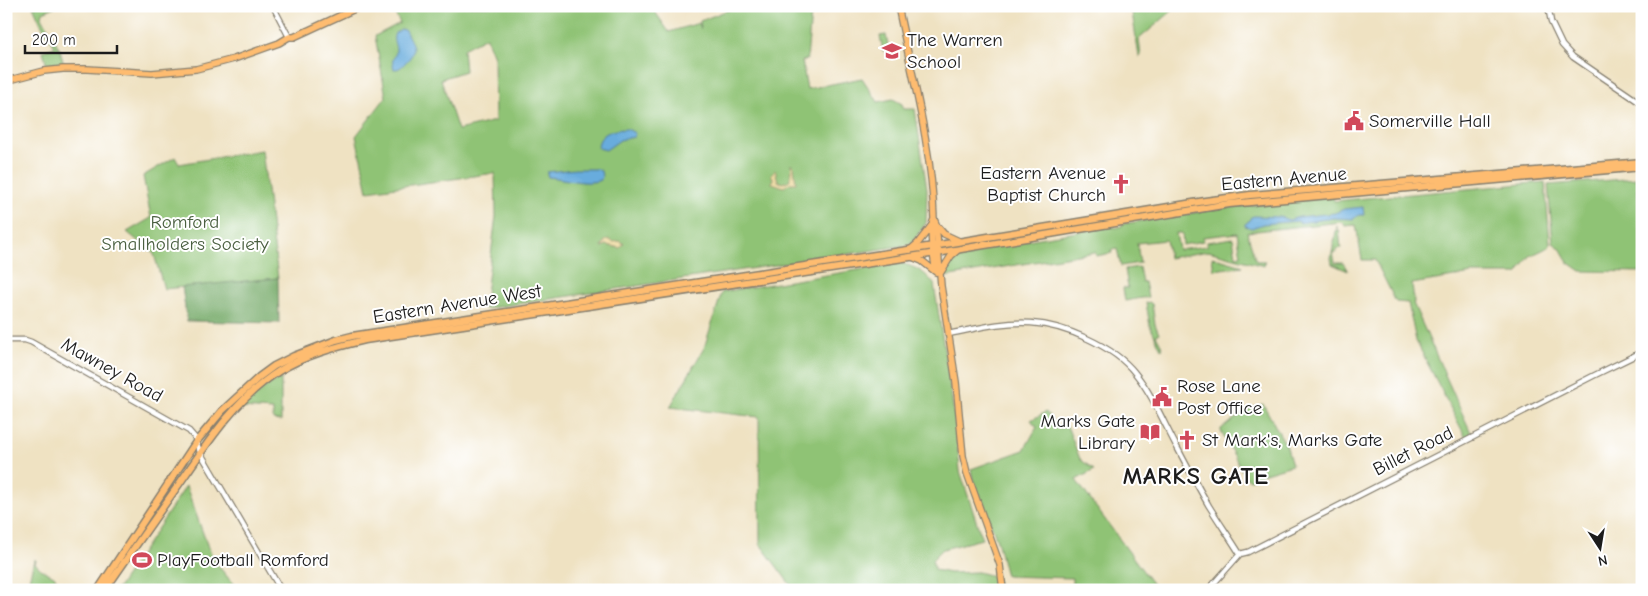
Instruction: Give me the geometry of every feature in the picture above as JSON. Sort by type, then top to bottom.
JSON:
[{"type":"highway","name":"Eastern Avenue","points":[[963,245],[1131,213],[1250,195],[1642,162]]},
{"type":"highway","name":"Eastern Avenue","points":[[935,249],[1046,234],[1229,204],[1642,167]]},
{"type":"highway","points":[[860,258],[935,249],[1029,234],[1046,234]]},
{"type":"highway","name":"Eastern Avenue West","points":[[98,590],[196,442],[222,411],[259,377],[274,366],[294,356],[336,340],[360,334],[908,250],[935,249]]},
{"type":"highway","name":"Eastern Avenue West","points":[[105,590],[200,452],[230,414],[262,382],[300,360],[339,346],[365,340],[904,257],[935,249]]},
{"type":"highway","points":[[172,478],[177,475],[195,452],[200,452]]},
{"type":"main road","points":[[6,81],[35,73],[63,69],[152,74],[196,69],[250,54],[279,43],[360,6]]},
{"type":"main road","points":[[898,6],[921,116],[932,186],[935,249],[956,382],[965,465],[1000,566],[1003,590]]},
{"type":"main road","points":[[934,223],[944,234],[963,245],[951,256],[939,276]]},
{"type":"main road","points":[[908,250],[918,243],[934,223]]},
{"type":"main road","points":[[904,257],[922,261],[939,276]]},
{"type":"street","points":[[273,6],[289,37]]},
{"type":"street","points":[[1548,6],[1551,22],[1562,46],[1573,57],[1642,104]]},
{"type":"street","points":[[948,334],[1001,325],[1029,323],[1051,326],[1070,332],[1112,351],[1128,365],[1144,385],[1203,495],[1240,554]]},
{"type":"street","name":"Mawney Road","points":[[6,340],[25,340],[31,342],[188,430],[196,442]]},
{"type":"street","name":"Billet Road","points":[[1208,590],[1240,554],[1248,552],[1642,352]]},
{"type":"street","points":[[196,442],[200,452],[281,590]]},
{"type":"green space","points":[[33,6],[57,6],[43,12],[42,17],[60,50],[64,66],[47,67],[43,51],[55,47]]},
{"type":"green space","points":[[391,6],[651,6],[669,32],[699,23],[701,29],[700,21],[738,6],[810,6],[807,60],[802,61],[807,89],[862,78],[878,102],[893,99],[902,104],[904,109],[915,109],[927,189],[926,223],[908,245],[484,309],[496,216],[495,173],[368,191],[356,136],[386,97],[375,36],[400,23]],"holes":[[[486,37],[494,57],[495,121],[458,130],[441,79],[465,71],[463,49]]]},
{"type":"green space","points":[[1131,6],[1178,6],[1139,39],[1141,56],[1139,57]]},
{"type":"green space","points":[[886,35],[889,50],[883,51],[880,36]]},
{"type":"green space","name":"Romford Smallholders Society","points":[[262,150],[278,278],[164,289],[154,254],[127,232],[151,218],[143,176],[175,157],[179,164]]},
{"type":"green space","points":[[1637,178],[1642,272],[1581,271],[1568,262],[1560,248],[1553,243],[1548,185]]},
{"type":"green space","points":[[1545,182],[1549,247],[1530,256],[1517,274],[1472,274],[1412,284],[1413,303],[1472,435],[1466,438],[1416,341],[1408,303],[1396,302],[1375,260],[1362,260],[1356,225],[1345,226],[1342,222],[1247,232],[1256,261],[1265,261],[1264,266],[1208,251],[1169,258],[1166,240],[1137,243],[1140,263],[1121,266],[1117,249],[1111,250],[1112,253],[1096,256],[1095,252],[944,277],[948,263],[958,252],[1114,226],[1115,228],[1122,226],[1122,224],[1224,208],[1333,197],[1334,201]],"holes":[[[1176,233],[1182,233],[1183,245],[1203,241],[1203,237],[1237,233],[1241,255],[1236,256],[1233,238],[1207,242],[1207,246],[1179,250]]]},
{"type":"green space","points":[[1337,226],[1341,248],[1333,252],[1335,263],[1343,263],[1348,271],[1332,264],[1331,258]]},
{"type":"green space","points":[[1212,257],[1243,266],[1214,270]]},
{"type":"green space","points":[[901,263],[920,270],[934,284],[955,419],[960,471],[982,539],[943,549],[932,560],[935,570],[950,573],[978,572],[997,577],[998,590],[792,590],[792,587],[760,544],[759,417],[670,407],[704,348],[722,292]]},
{"type":"green space","points":[[1139,267],[1148,297],[1125,301],[1123,288],[1128,288],[1125,269]]},
{"type":"green space","points":[[278,278],[279,323],[187,321],[182,287]]},
{"type":"green space","points":[[1146,303],[1152,304],[1155,324],[1159,334],[1156,335],[1163,348],[1161,349],[1150,326]]},
{"type":"green space","points":[[281,378],[281,421],[273,420],[273,410],[240,408],[264,388]]},
{"type":"green space","points":[[1263,404],[1287,447],[1292,465],[1262,474],[1251,480],[1246,478],[1221,429],[1246,411]]},
{"type":"green space","points":[[1046,412],[1059,428],[1067,426],[1080,459],[1094,470],[1076,480],[1157,590],[1072,590],[1072,578],[1006,576],[997,540],[973,480],[971,469],[1024,450],[1037,427],[1031,420]]},
{"type":"green space","points":[[186,486],[208,547],[216,563],[238,590],[117,590]]},
{"type":"green space","points":[[34,560],[36,560],[35,563],[42,570],[54,576],[57,580],[54,590],[24,590],[28,584]]},
{"type":"sand","points":[[791,164],[794,167],[796,183],[790,183],[784,187],[772,183],[773,178],[771,174],[775,170],[778,181],[782,183],[789,181],[792,171]]},
{"type":"sand","points":[[608,239],[613,242],[620,241],[624,244],[620,248],[606,245],[602,247]]},
{"type":"water","points":[[401,29],[405,30],[412,44],[413,51],[402,66],[394,69],[393,60],[396,49],[394,37],[395,33]]},
{"type":"water","points":[[627,129],[635,133],[634,137],[620,140],[606,150],[598,148],[601,138],[608,132]]},
{"type":"water","points":[[597,169],[601,171],[601,180],[582,182],[548,177],[547,174],[547,172]]},
{"type":"water","points":[[1363,207],[1364,215],[1359,215],[1353,219],[1333,218],[1299,223],[1298,221],[1263,224],[1252,228],[1245,226],[1251,217],[1254,216],[1280,217],[1289,220]]},
{"type":"place","name":"The Warren School","points":[[892,51]]},
{"type":"place","name":"Somerville Hall","points":[[1354,121]]},
{"type":"place","name":"Eastern Avenue Baptist Church","points":[[1121,184]]},
{"type":"place","name":"Rose Lane Post Office","points":[[1162,397]]},
{"type":"place","name":"Marks Gate Library","points":[[1150,432]]},
{"type":"place","name":"St Mark's, Marks Gate","points":[[1187,440]]},
{"type":"place","name":"PlayFootball Romford","points":[[142,560]]},
{"type":"district","name":"MARKS GATE","points":[[1196,476]]}]
